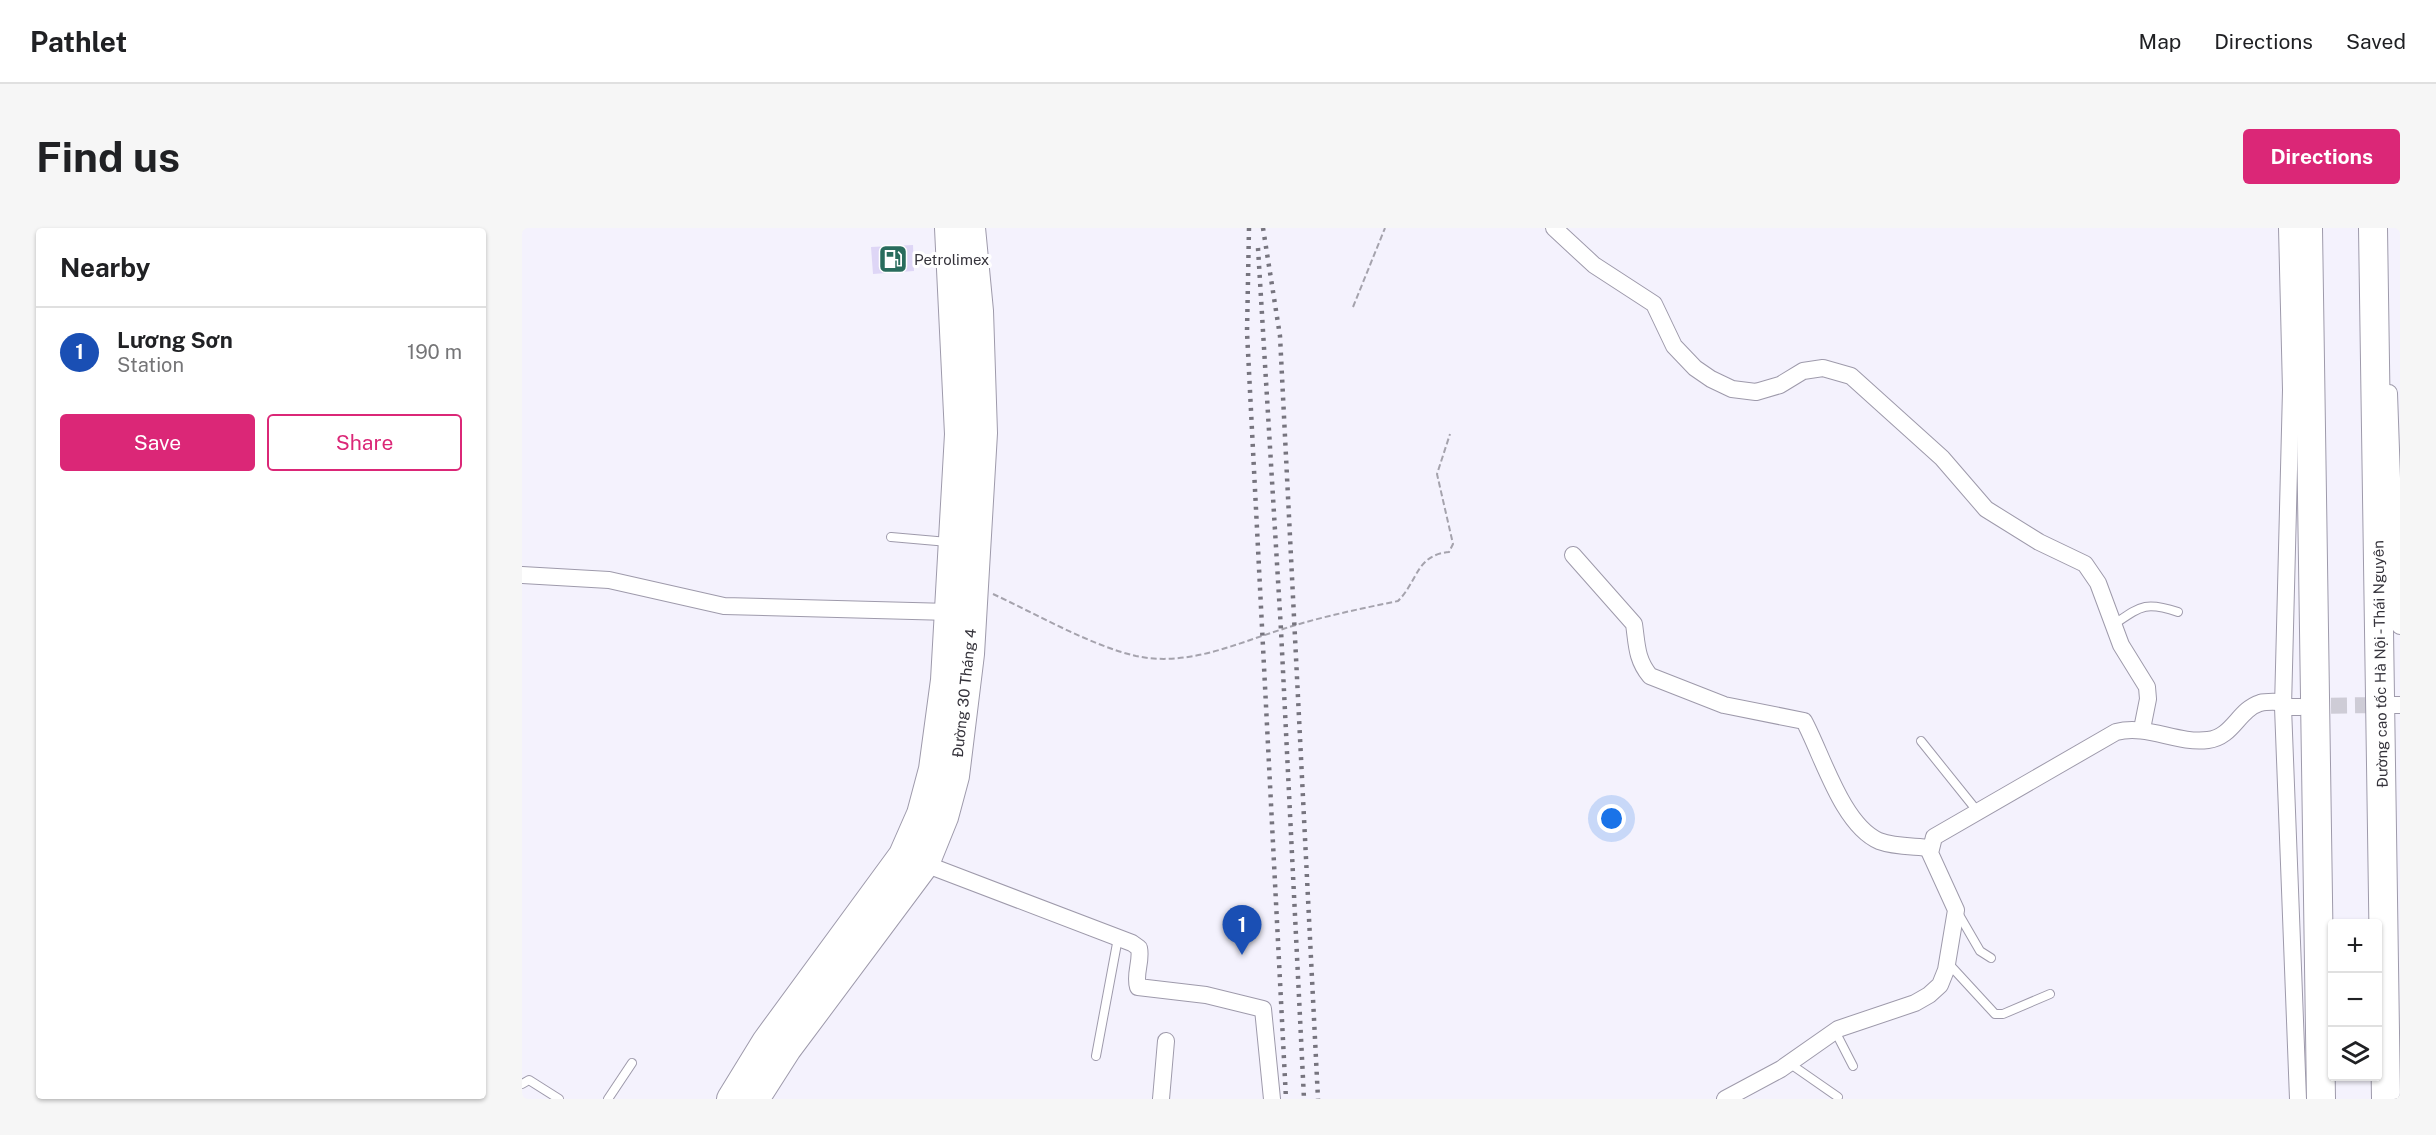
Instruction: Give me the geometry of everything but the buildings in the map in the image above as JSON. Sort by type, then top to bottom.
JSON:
[{"type":"highway","name":"Đường 30 Tháng 4","points":[[731,1099],[766,1042],[914,860],[921,814],[933,769],[951,612],[959,434],[949,228]]},
{"type":"highway","name":"Đường 30 Tháng 4","points":[[762,1096],[787,1049],[944,817],[955,776],[970,654],[983,433],[978,310],[971,228]]},
{"type":"highway","points":[[2308,228],[2321,1099]]},
{"type":"highway","name":"Đường cao tốc Hà Nội - Thái Nguyên","points":[[2373,228],[2386,1099]]},
{"type":"street","points":[[2287,228],[2291,390],[2283,704],[2298,1099]]},
{"type":"street","points":[[2384,228],[2397,505],[2400,626]]},
{"type":"street","points":[[1559,230],[1594,265],[1654,304],[1674,346],[1695,368],[1710,379],[1732,389],[1756,392],[1780,385],[1803,371],[1823,368],[1851,376],[1942,458],[1986,509],[2039,542],[2085,564],[2098,583],[2121,645],[2147,687],[2148,699],[2142,729]]},
{"type":"street","points":[[1573,555],[1634,624],[1634,641],[1642,666],[1650,676],[1724,705],[1804,721],[1838,795],[1865,831],[1878,840],[1895,845],[1930,848]]},
{"type":"street","points":[[522,575],[609,579],[724,606],[951,612]]},
{"type":"street","points":[[1725,1099],[1789,1063],[1835,1030],[1915,1003],[1940,985],[1947,963],[1956,910],[1930,848],[1934,837],[2116,732],[2142,729],[2185,740],[2209,740],[2227,733],[2253,707],[2261,703],[2300,706]]},
{"type":"street","points":[[2383,705],[2400,705]]},
{"type":"street","points":[[914,860],[1139,948],[1138,987],[1206,995],[1263,1009],[1272,1099]]},
{"type":"street","points":[[1161,1099],[1166,1041]]},
{"type":"lane","points":[[891,537],[953,542]]},
{"type":"lane","points":[[2113,625],[2141,606],[2149,604],[2178,612]]},
{"type":"lane","points":[[1921,741],[1978,812]]},
{"type":"lane","points":[[1956,910],[1980,951],[1991,958]]},
{"type":"lane","points":[[1096,1056],[1118,938]]},
{"type":"lane","points":[[1947,963],[1995,1014],[2003,1014],[2050,994]]},
{"type":"lane","points":[[1835,1030],[1853,1066]]},
{"type":"lane","points":[[608,1099],[632,1063]]},
{"type":"lane","points":[[1789,1063],[1838,1097]]},
{"type":"lane","points":[[522,1084],[529,1080],[559,1099]]},
{"type":"path","points":[[1353,308],[1385,228]]},
{"type":"path","points":[[974,586],[1094,640],[1136,656],[1178,658],[1232,648],[1281,630],[1398,601],[1408,592],[1424,560],[1433,555],[1449,552],[1453,544],[1437,474],[1450,434]]},
{"type":"tunnel","points":[[2307,706],[2383,705]]},
{"type":"railway","points":[[1249,228],[1247,332],[1286,1099]]},
{"type":"railway","points":[[1263,228],[1280,336],[1318,1099]]},
{"type":"railway","points":[[1258,248],[1281,630],[1304,1099]]},
{"type":"place","name":"Petrolimex","points":[[893,259]]},
{"type":"place","name":"Lương Sơn","points":[[1242,955]]}]
